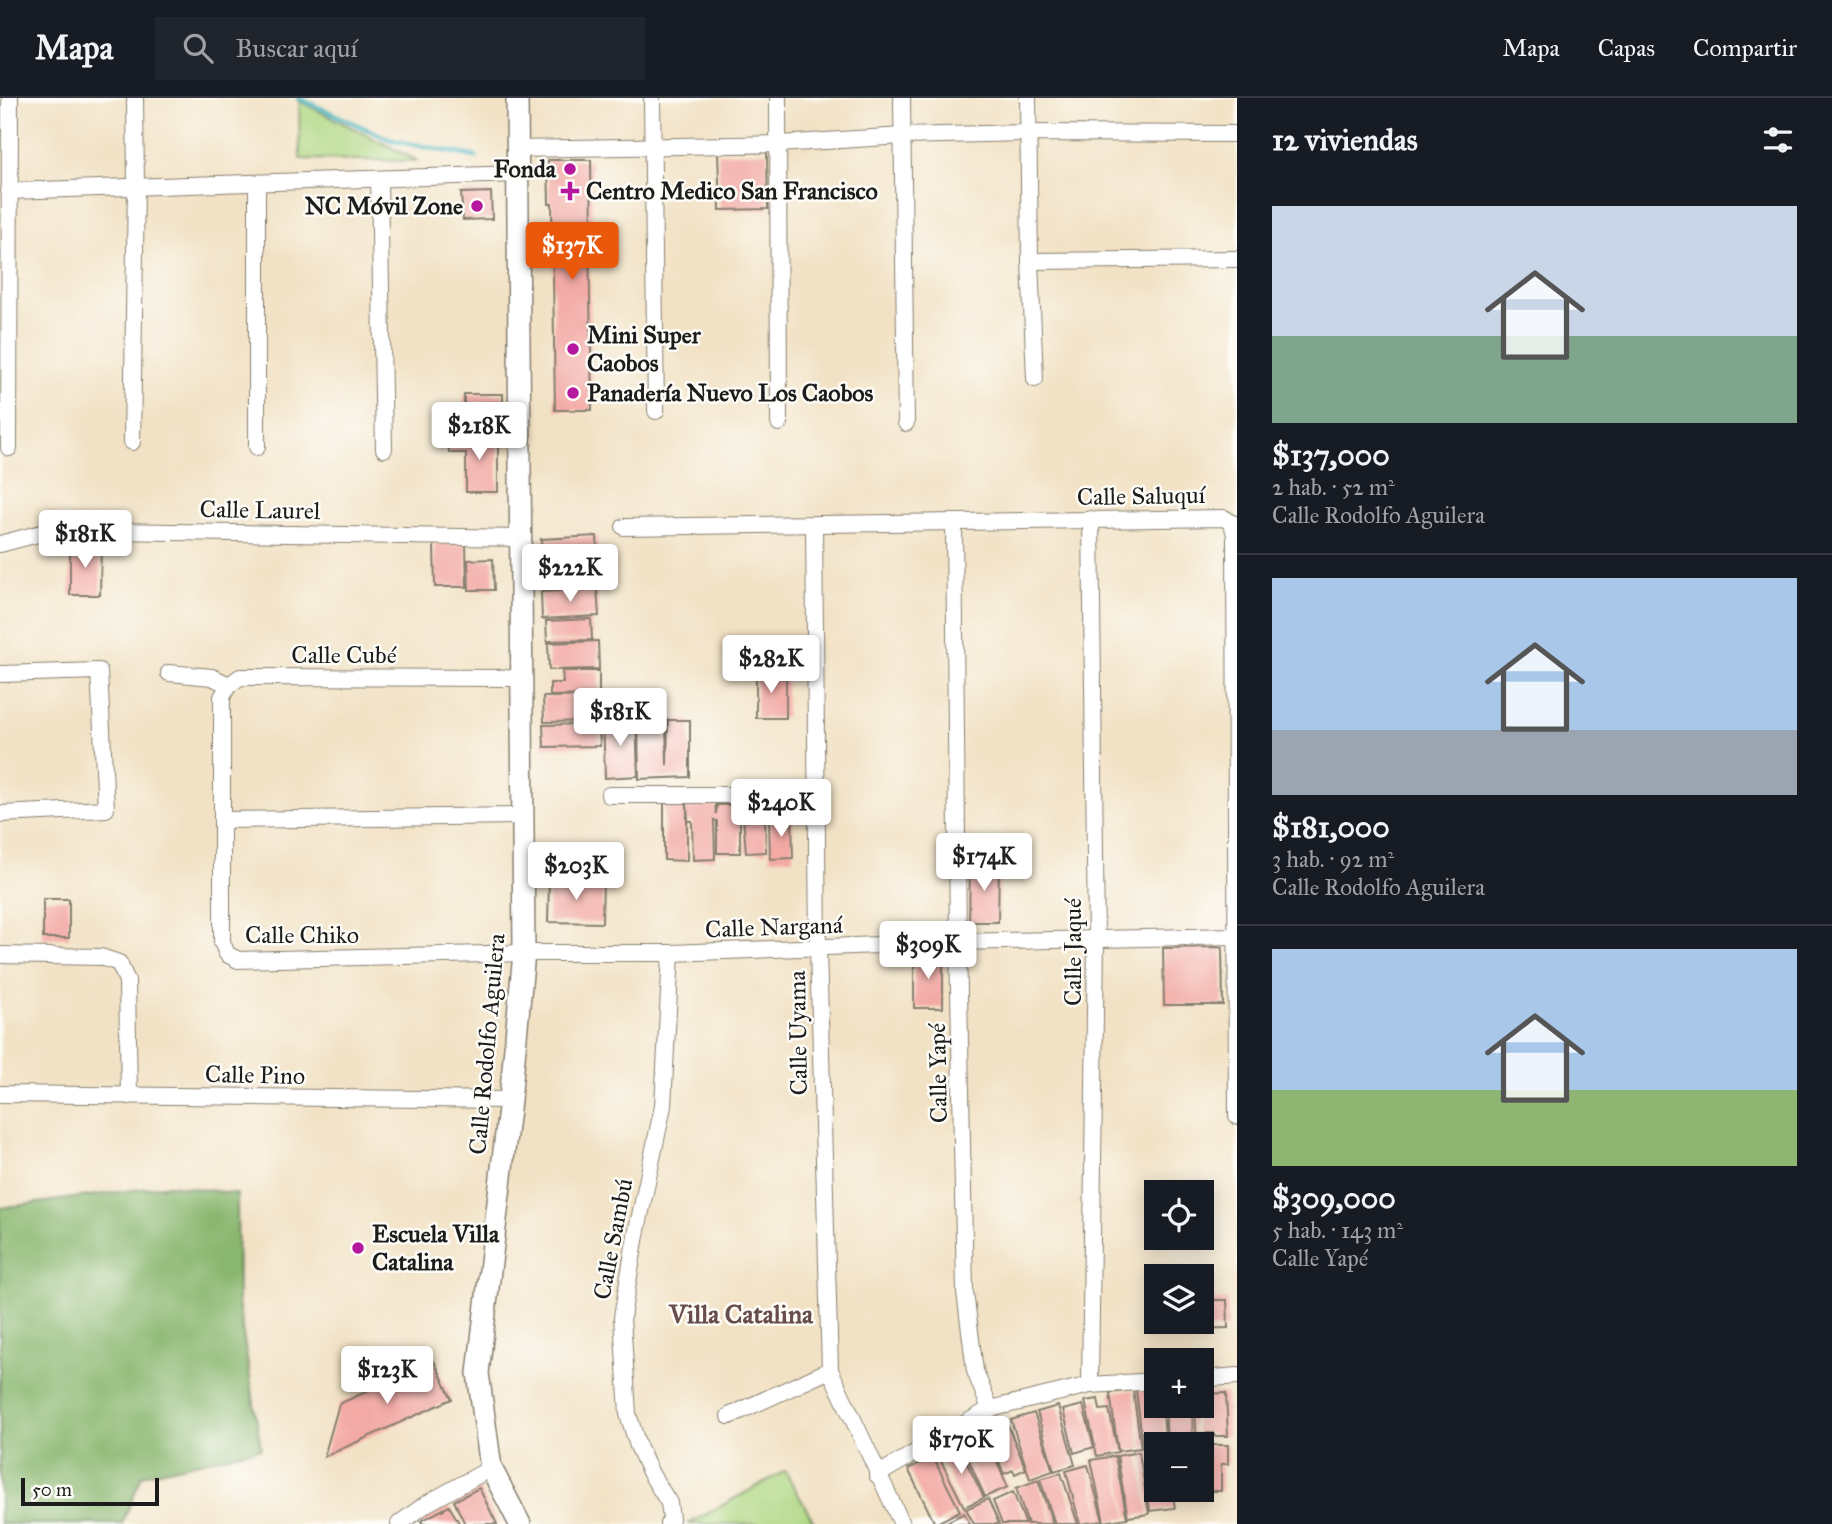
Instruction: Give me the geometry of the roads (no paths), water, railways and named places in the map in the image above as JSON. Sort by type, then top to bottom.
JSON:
[{"type":"street","points":[[9,447],[10,98]]},
{"type":"street","points":[[132,442],[135,98]]},
{"type":"street","name":"Calle Rodolfo Aguilera","points":[[517,98],[524,678],[524,953],[478,1373],[491,1468],[520,1524]]},
{"type":"street","points":[[652,98],[656,411]]},
{"type":"street","points":[[778,98],[779,423]]},
{"type":"street","points":[[902,98],[906,423]]},
{"type":"street","points":[[1028,98],[1035,379]]},
{"type":"street","points":[[517,149],[779,144],[902,136],[1029,133],[1237,134]]},
{"type":"street","points":[[9,191],[519,174]]},
{"type":"street","points":[[379,180],[384,449]]},
{"type":"street","points":[[257,184],[257,447]]},
{"type":"street","points":[[1030,261],[1237,259]]},
{"type":"street","name":"Calle Saluquí","points":[[624,527],[1224,518],[1232,523],[1235,535],[1237,1116]]},
{"type":"street","name":"Calle Jaqué","points":[[1090,1385],[1096,940],[1091,519]]},
{"type":"street","name":"Calle Yapé","points":[[954,522],[965,1292],[975,1371],[990,1409]]},
{"type":"street","name":"Calle Uyama","points":[[814,525],[818,948],[830,1370],[902,1524]]},
{"type":"street","name":"Calle Laurel","points":[[0,544],[53,530],[521,538]]},
{"type":"street","points":[[0,674],[99,671],[106,809],[0,814]]},
{"type":"street","name":"Calle Cubé","points":[[169,673],[212,677],[229,685],[240,677],[524,678]]},
{"type":"street","name":"Calle Chiko","points":[[229,685],[222,697],[222,942],[227,954],[238,960],[524,953]]},
{"type":"street","points":[[609,795],[816,795]]},
{"type":"street","points":[[222,820],[525,816]]},
{"type":"street","name":"Calle Narganá","points":[[524,953],[671,953],[958,942],[1235,936]]},
{"type":"street","name":"Calle Sambú","points":[[667,1524],[671,1519],[669,1503],[638,1446],[628,1414],[622,1317],[663,1106],[671,953]]},
{"type":"street","points":[[0,955],[101,957],[119,963],[127,981],[129,1096]]},
{"type":"street","name":"Calle Pino","points":[[0,1094],[510,1100]]},
{"type":"street","points":[[729,1416],[830,1370]]},
{"type":"street","points":[[1214,1377],[1237,1376]]},
{"type":"street","points":[[877,1475],[990,1409],[1090,1385],[1144,1382]]},
{"type":"street","points":[[399,1524],[426,1504],[491,1468]]},
{"type":"waterway","points":[[298,98],[391,140],[476,157]]},
{"type":"place","name":"Fonda","points":[[570,169]]},
{"type":"place","name":"Centro Medico San Francisco","points":[[570,191]]},
{"type":"place","name":"NC Móvil Zone","points":[[477,206]]},
{"type":"place","name":"Mini Super Caobos","points":[[573,349]]},
{"type":"place","name":"Panadería Nuevo Los Caobos","points":[[573,393]]},
{"type":"place","name":"Escuela Villa Catalina","points":[[358,1248]]},
{"type":"district","name":"Villa Catalina","points":[[741,1314]]}]
